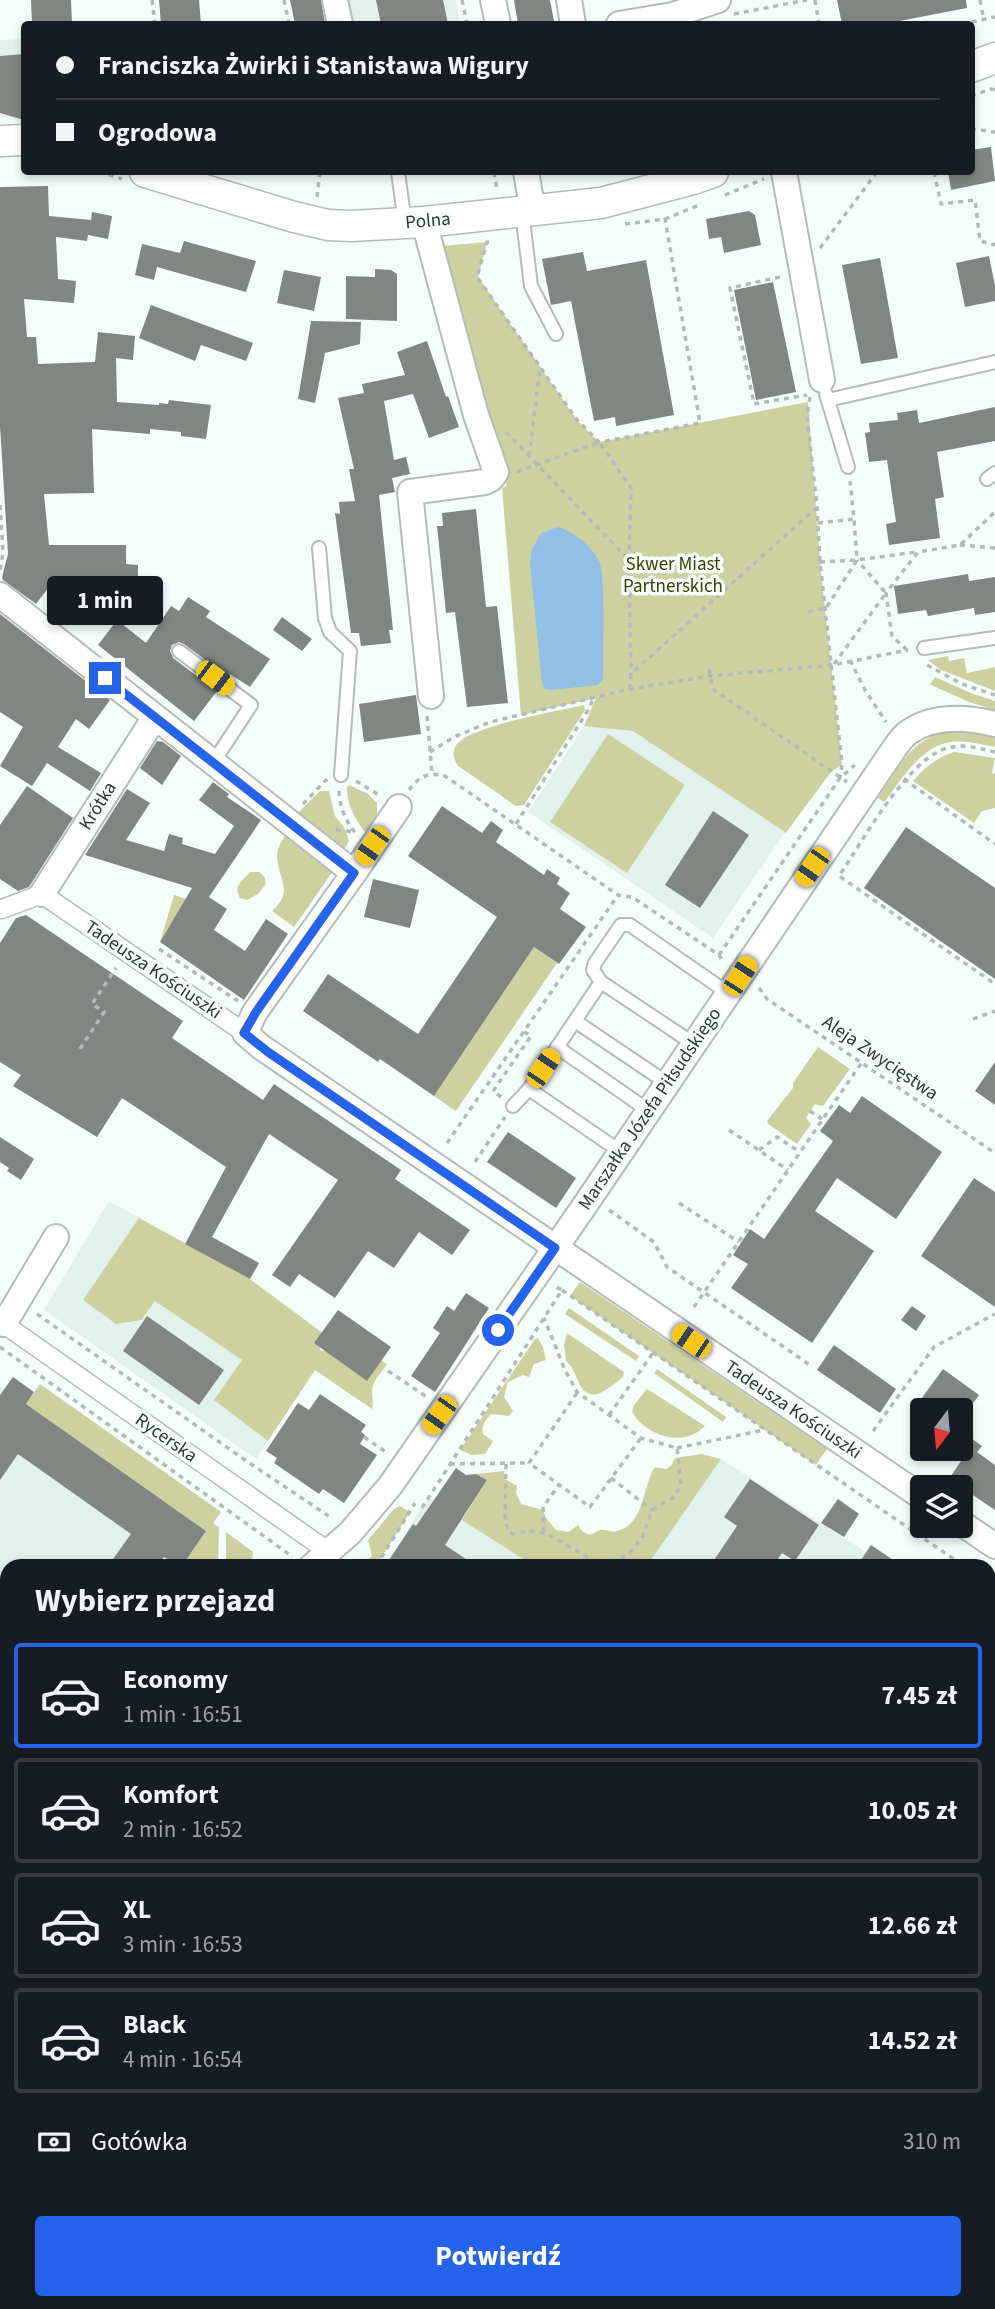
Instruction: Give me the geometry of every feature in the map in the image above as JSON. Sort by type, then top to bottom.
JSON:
[{"type":"street","points":[[335,0],[339,21]]},
{"type":"street","points":[[493,0],[497,21]]},
{"type":"street","points":[[569,0],[572,21]]},
{"type":"street","points":[[673,20],[726,7]]},
{"type":"street","points":[[975,66],[995,58]]},
{"type":"street","points":[[0,141],[21,140]]},
{"type":"street","name":"Polna","points":[[157,175],[328,225],[526,220],[658,188],[704,185]]},
{"type":"street","points":[[526,175],[526,220]]},
{"type":"street","points":[[775,175],[795,274],[825,390]]},
{"type":"street","points":[[415,223],[496,471],[491,480],[410,492],[431,696]]},
{"type":"street","points":[[0,595],[354,873]]},
{"type":"street","name":"Krótka","points":[[42,894],[155,717]]},
{"type":"street","name":"Marszałka Józefa Piłsudskiego","points":[[312,1559],[350,1533],[382,1497],[649,1111],[694,1044],[729,982],[894,749],[908,733],[932,721],[942,719],[995,724]]},
{"type":"street","points":[[244,1033],[399,807]]},
{"type":"street","points":[[1,909],[42,894]]},
{"type":"street","name":"Tadeusza Kościuszki","points":[[42,894],[268,1052],[910,1489]]},
{"type":"street","points":[[1,1331],[56,1237]]},
{"type":"street","name":"Rycerska","points":[[1,1331],[312,1559]]},
{"type":"street","points":[[973,1531],[995,1546]]},
{"type":"lane","points":[[399,175],[415,223]]},
{"type":"lane","points":[[526,220],[531,286],[556,334]]},
{"type":"lane","points":[[848,467],[825,390],[995,362]]},
{"type":"lane","points":[[319,548],[325,618],[330,632],[350,651],[341,775]]},
{"type":"lane","points":[[924,648],[995,638]]},
{"type":"lane","points":[[179,651],[251,705],[213,763]]},
{"type":"lane","points":[[694,1044],[601,982],[593,970],[595,963],[621,925],[631,925],[729,982]]},
{"type":"lane","points":[[513,1106],[529,1088],[601,982]]},
{"type":"lane","points":[[575,1021],[667,1083]]},
{"type":"lane","points":[[557,1047],[649,1111]]},
{"type":"lane","points":[[529,1088],[621,1152]]},
{"type":"path","points":[[152,0],[155,21]]},
{"type":"path","points":[[284,0],[288,21]]},
{"type":"path","points":[[462,0],[466,21]]},
{"type":"path","points":[[726,7],[807,0]]},
{"type":"path","points":[[815,0],[818,21]]},
{"type":"path","points":[[980,0],[984,20]]},
{"type":"path","points":[[975,22],[995,17]]},
{"type":"path","points":[[975,95],[995,90]]},
{"type":"path","points":[[975,129],[995,131]]},
{"type":"path","points":[[614,226],[665,219],[704,185],[775,175]]},
{"type":"path","points":[[840,778],[842,764],[833,665],[820,562],[807,415],[810,395],[754,404],[730,288],[795,274],[875,175]]},
{"type":"path","points":[[935,175],[941,204],[975,200],[980,241],[995,245]]},
{"type":"path","points":[[491,480],[599,442],[700,423],[658,188]]},
{"type":"path","points":[[526,220],[487,242],[477,277],[577,420],[599,442],[631,488],[630,689]]},
{"type":"path","points":[[529,456],[540,368]]},
{"type":"path","points":[[476,415],[489,414],[629,560]]},
{"type":"path","points":[[808,612],[826,608],[857,560],[848,467]]},
{"type":"path","points":[[0,505],[3,552],[0,574]]},
{"type":"path","points":[[631,674],[817,507]]},
{"type":"path","points":[[960,545],[995,512]]},
{"type":"path","points":[[818,523],[854,519]]},
{"type":"path","points":[[820,562],[857,560],[960,545],[995,548]]},
{"type":"path","points":[[833,665],[918,552]]},
{"type":"path","points":[[857,560],[886,593],[892,636],[896,642],[934,670],[962,684],[995,695]]},
{"type":"path","points":[[430,752],[454,737],[490,722],[630,689],[710,676],[833,665],[908,650]]},
{"type":"path","points":[[850,660],[865,690],[885,717],[887,730]]},
{"type":"path","points":[[709,669],[713,689],[864,793]]},
{"type":"path","points":[[431,696],[427,712],[432,773]]},
{"type":"path","points":[[516,824],[590,707],[593,698]]},
{"type":"path","points":[[995,752],[954,746],[929,755],[904,779],[839,876],[995,984]]},
{"type":"path","points":[[719,955],[840,778],[860,761]]},
{"type":"path","points":[[399,807],[418,779],[432,773],[445,776],[618,895],[632,897],[719,955],[729,982]]},
{"type":"path","points":[[341,775],[339,786],[342,811],[349,826],[372,846]]},
{"type":"path","points":[[904,779],[995,844]]},
{"type":"path","points":[[447,1143],[618,895]]},
{"type":"path","points":[[80,1049],[104,1012],[92,1004],[127,952]]},
{"type":"path","name":"Aleja Zwycięstwa","points":[[752,983],[767,999],[995,1153]]},
{"type":"path","points":[[973,1018],[995,1011]]},
{"type":"path","points":[[493,1091],[531,1036],[523,1031]]},
{"type":"path","points":[[694,1307],[862,1062]]},
{"type":"path","points":[[475,1162],[513,1106]]},
{"type":"path","points":[[810,1111],[822,1119]]},
{"type":"path","points":[[729,1130],[788,1170]]},
{"type":"path","points":[[759,1150],[777,1137],[800,1152]]},
{"type":"path","points":[[679,1203],[739,1242]]},
{"type":"path","points":[[603,1218],[608,1210],[654,1242],[667,1267],[810,1365]]},
{"type":"path","points":[[537,1274],[954,1559]]},
{"type":"path","points":[[422,1508],[562,1290]]},
{"type":"path","points":[[18,1301],[337,1521]]},
{"type":"path","points":[[873,1431],[934,1347],[995,1314]]},
{"type":"path","points":[[544,1318],[565,1370],[578,1392],[641,1438],[677,1448],[765,1430]]},
{"type":"path","points":[[1,1331],[312,1559]]},
{"type":"path","points":[[609,1415],[653,1353]]},
{"type":"path","points":[[388,1371],[432,1400]]},
{"type":"path","points":[[529,1463],[578,1392]]},
{"type":"path","points":[[364,1437],[387,1453]]},
{"type":"path","points":[[450,1464],[529,1463],[590,1507],[641,1438]]},
{"type":"path","points":[[617,1559],[629,1554],[636,1546],[643,1536],[652,1510],[674,1497],[681,1485],[677,1448]]},
{"type":"path","points":[[506,1464],[505,1519],[509,1532],[544,1532],[589,1559]]},
{"type":"path","points":[[611,1478],[652,1510]]},
{"type":"path","points":[[544,1532],[542,1507],[559,1485]]},
{"type":"path","points":[[380,1559],[415,1503]]},
{"type":"shaded area","points":[[347,0],[456,0],[460,21],[351,21]]},
{"type":"shaded area","points":[[21,39],[21,122],[0,116],[0,40]]},
{"type":"shaded area","points":[[584,726],[633,730],[785,832],[713,938],[528,812]]},
{"type":"shaded area","points":[[109,1201],[250,1279],[315,1369],[256,1459],[44,1310]]},
{"type":"shaded area","points":[[13,1377],[206,1531],[187,1559],[0,1559],[0,1387],[4,1390]]},
{"type":"shaded area","points":[[721,1459],[866,1552],[862,1559],[652,1559]]},
{"type":"shaded area","points":[[428,1497],[523,1559],[389,1559]]},
{"type":"green space","name":"Skwer Miast Partnerskich","points":[[487,242],[478,277],[577,420],[599,442],[808,402],[821,573],[842,764],[831,772],[785,834],[633,731],[584,726],[596,698],[521,715],[502,488],[507,486],[431,247]]},
{"type":"green space","points":[[948,656],[949,661],[964,658],[967,673],[995,667],[995,691],[941,670],[928,660]]},
{"type":"green space","points":[[935,677],[995,701],[995,710],[929,686]]},
{"type":"green space","points":[[584,705],[585,710],[524,805],[516,806],[456,763],[455,748],[468,736],[518,719]]},
{"type":"green space","points":[[953,730],[995,736],[995,747],[970,742],[936,746],[911,767],[884,802],[878,798],[900,764],[917,746],[927,739]]},
{"type":"green space","points":[[608,734],[685,785],[627,873],[550,822]]},
{"type":"green space","points":[[954,752],[995,758],[992,773],[995,774],[995,808],[982,811],[974,823],[913,781],[931,764]]},
{"type":"green space","points":[[349,785],[368,794],[377,803],[377,818],[370,831],[364,831],[357,821],[348,800]]},
{"type":"green space","points":[[320,791],[329,791],[335,816],[344,827],[349,841],[345,848],[339,850],[294,813],[299,812]]},
{"type":"green space","points":[[286,834],[333,871],[294,927],[272,911],[283,897],[284,885],[277,856]]},
{"type":"green space","points":[[251,872],[259,872],[265,877],[266,884],[258,894],[247,900],[240,898],[237,890],[239,884]]},
{"type":"green space","points":[[174,895],[186,899],[160,942]]},
{"type":"green space","points":[[534,947],[557,963],[456,1111],[434,1096]]},
{"type":"green space","points":[[818,1047],[850,1069],[823,1106],[815,1104],[806,1118],[811,1124],[797,1144],[767,1121],[793,1088],[793,1083]]},
{"type":"green space","points":[[139,1218],[250,1279],[324,1334],[320,1350],[381,1360],[387,1364],[374,1384],[372,1409],[315,1370],[268,1441],[214,1400],[242,1360],[155,1301],[141,1320],[116,1324],[83,1300]]},
{"type":"green space","points":[[580,1282],[827,1449],[816,1465],[570,1296]]},
{"type":"green space","points":[[569,1308],[639,1356],[636,1361],[565,1314]]},
{"type":"green space","points":[[567,1333],[624,1372],[623,1377],[599,1393],[588,1393],[566,1361],[564,1345]]},
{"type":"green space","points":[[538,1338],[546,1360],[534,1364],[529,1377],[523,1375],[508,1382],[504,1397],[513,1411],[509,1416],[491,1414],[485,1421],[483,1434],[493,1441],[485,1454],[472,1455],[460,1450],[535,1339]]},
{"type":"green space","points":[[657,1369],[726,1417],[723,1422],[654,1373]]},
{"type":"green space","points":[[40,1384],[221,1512],[213,1523],[219,1527],[218,1559],[187,1559],[206,1531],[26,1404]]},
{"type":"green space","points":[[647,1389],[705,1426],[687,1437],[677,1438],[666,1437],[647,1428],[632,1412],[634,1405]]},
{"type":"green space","points":[[702,1454],[721,1459],[652,1559],[523,1559],[462,1520],[487,1480],[476,1474],[504,1471],[505,1479],[517,1486],[516,1493],[521,1504],[543,1510],[556,1530],[569,1532],[578,1525],[583,1532],[590,1535],[600,1530],[617,1531],[633,1521],[638,1513],[655,1467],[666,1469],[675,1458]]},
{"type":"green space","points":[[400,1506],[410,1512],[380,1559],[368,1559],[372,1556],[368,1540],[394,1509]]},
{"type":"green space","points":[[226,1532],[253,1552],[252,1559],[226,1559]]},
{"type":"water","points":[[558,527],[582,540],[599,561],[603,599],[603,679],[598,685],[551,690],[544,689],[542,683],[530,564],[531,551],[541,533]]},
{"type":"building","points":[[31,0],[71,0],[72,21],[32,21]]},
{"type":"building","points":[[159,0],[199,0],[201,21],[161,21]]},
{"type":"building","points":[[290,0],[321,0],[324,21],[294,21]]},
{"type":"building","points":[[376,0],[443,0],[447,21],[380,21]]},
{"type":"building","points":[[514,0],[550,0],[554,21],[518,21]]},
{"type":"building","points":[[837,0],[966,0],[967,8],[900,21],[841,21]]},
{"type":"building","points":[[21,54],[21,119],[0,113],[0,56]]},
{"type":"building","points":[[991,147],[995,181],[951,190],[948,175],[975,175],[975,149]]},
{"type":"building","points":[[48,186],[49,216],[91,220],[92,212],[112,216],[108,239],[88,235],[87,241],[56,237],[58,279],[76,281],[74,303],[24,299],[27,337],[36,337],[38,364],[95,362],[98,332],[135,336],[133,360],[116,358],[117,402],[159,405],[168,404],[169,400],[211,405],[206,439],[181,436],[181,432],[150,429],[150,434],[92,429],[94,493],[44,494],[49,545],[126,545],[126,564],[138,565],[138,581],[110,580],[109,586],[52,583],[36,604],[2,577],[8,554],[0,426],[0,187]]},
{"type":"building","points":[[749,211],[755,215],[761,245],[724,253],[721,237],[709,239],[706,219]]},
{"type":"building","points":[[184,241],[256,261],[246,292],[157,267],[154,280],[135,275],[142,244],[180,253]]},
{"type":"building","points":[[583,252],[587,271],[646,260],[674,415],[616,426],[615,417],[594,421],[571,301],[551,305],[542,259]]},
{"type":"building","points":[[989,256],[995,301],[965,307],[956,263]]},
{"type":"building","points":[[880,258],[898,358],[861,364],[842,265]]},
{"type":"building","points":[[375,269],[391,270],[397,274],[397,321],[346,319],[346,276],[375,277]]},
{"type":"building","points":[[284,270],[321,277],[314,311],[277,303]]},
{"type":"building","points":[[773,282],[796,392],[756,400],[734,290]]},
{"type":"building","points":[[151,305],[253,343],[246,361],[201,345],[195,361],[139,338]]},
{"type":"building","points":[[311,321],[361,322],[360,344],[325,353],[315,403],[298,399]]},
{"type":"building","points":[[427,341],[459,427],[429,438],[413,394],[384,401],[394,460],[406,457],[410,474],[392,478],[395,492],[379,495],[393,630],[389,630],[391,643],[361,646],[359,633],[351,633],[335,513],[340,514],[339,502],[355,501],[349,469],[354,469],[338,398],[364,393],[362,384],[405,375],[397,352]]},
{"type":"building","points":[[995,407],[995,441],[937,452],[944,497],[935,499],[940,538],[889,545],[886,524],[896,522],[887,460],[869,462],[865,433],[870,432],[869,423],[898,420],[897,413],[917,410],[919,423]]},
{"type":"building","points":[[476,509],[486,607],[497,606],[508,703],[467,707],[455,612],[446,613],[437,526],[443,526],[442,513]]},
{"type":"building","points":[[968,574],[969,581],[995,577],[995,612],[975,615],[974,608],[928,616],[926,610],[898,614],[894,586]]},
{"type":"building","points":[[188,597],[210,611],[206,617],[270,659],[250,687],[230,674],[228,677],[184,644],[179,642],[172,645],[170,651],[173,658],[217,691],[194,721],[98,645],[117,620],[146,643],[171,606],[179,611]]},
{"type":"building","points":[[0,614],[110,700],[89,729],[76,719],[58,747],[101,773],[90,791],[47,763],[32,786],[0,766],[23,727],[0,712]]},
{"type":"building","points":[[282,617],[312,639],[302,651],[273,630]]},
{"type":"building","points":[[416,695],[421,734],[364,742],[359,704]]},
{"type":"building","points":[[157,741],[163,742],[181,756],[162,785],[140,768]]},
{"type":"building","points":[[213,782],[229,794],[227,797],[261,820],[209,897],[227,909],[214,930],[245,951],[266,919],[288,934],[244,1000],[160,942],[192,888],[85,855],[127,789],[150,803],[126,840],[164,851],[169,834],[183,838],[182,844],[215,854],[234,826],[199,800]]},
{"type":"building","points":[[27,786],[73,818],[29,887],[18,891],[0,879],[0,825]]},
{"type":"building","points":[[442,806],[482,833],[491,821],[503,830],[496,842],[544,875],[547,869],[560,878],[557,884],[570,893],[560,909],[586,927],[559,964],[534,947],[434,1096],[303,1011],[328,974],[418,1034],[497,917],[408,856]]},
{"type":"building","points":[[713,811],[749,835],[700,908],[665,885]]},
{"type":"building","points":[[906,827],[995,888],[995,979],[864,888]]},
{"type":"building","points":[[373,879],[419,890],[410,928],[364,917]]},
{"type":"building","points":[[26,915],[183,1021],[172,1038],[263,1100],[274,1084],[401,1170],[395,1179],[470,1230],[452,1255],[419,1232],[394,1268],[368,1251],[335,1298],[299,1274],[290,1287],[272,1275],[338,1180],[269,1134],[212,1237],[259,1263],[250,1279],[185,1244],[226,1167],[122,1098],[97,1137],[13,1086],[21,1075],[0,1062],[0,943],[16,918]]},
{"type":"building","points":[[995,1062],[995,1105],[975,1091]]},
{"type":"building","points":[[862,1096],[942,1152],[896,1219],[837,1178],[815,1211],[874,1251],[812,1343],[731,1288],[748,1264],[733,1255],[750,1229],[764,1239],[833,1141],[820,1131],[839,1105],[850,1113]]},
{"type":"building","points":[[508,1132],[576,1178],[556,1208],[487,1162]]},
{"type":"building","points":[[0,1137],[34,1159],[21,1180],[7,1171],[9,1168],[0,1162]]},
{"type":"building","points":[[974,1178],[995,1192],[995,1307],[921,1256]]},
{"type":"building","points":[[466,1293],[489,1308],[435,1392],[411,1376],[440,1333],[433,1328],[447,1306],[454,1311]]},
{"type":"building","points":[[912,1306],[926,1316],[916,1331],[901,1320]]},
{"type":"building","points":[[338,1310],[391,1347],[367,1381],[314,1343]]},
{"type":"building","points":[[147,1316],[224,1370],[199,1405],[123,1351]]},
{"type":"building","points":[[834,1345],[896,1389],[880,1413],[817,1370]]},
{"type":"building","points":[[943,1369],[979,1395],[973,1403],[973,1398],[922,1398]]},
{"type":"building","points":[[13,1377],[34,1392],[26,1404],[206,1531],[187,1559],[113,1559],[131,1534],[18,1454],[0,1480],[0,1395]]},
{"type":"building","points":[[320,1394],[366,1425],[361,1432],[365,1435],[360,1444],[377,1455],[344,1503],[323,1489],[319,1494],[274,1463],[277,1458],[266,1451],[298,1403],[309,1410]]},
{"type":"building","points":[[973,1440],[982,1446],[977,1452],[995,1465],[995,1510],[973,1495],[973,1475],[952,1475],[961,1461],[973,1461]]},
{"type":"building","points":[[456,1468],[466,1475],[476,1474],[487,1480],[445,1545],[466,1559],[390,1559],[413,1524],[416,1526]]},
{"type":"building","points":[[750,1479],[819,1525],[796,1559],[782,1553],[778,1559],[715,1559],[737,1526],[724,1517]]},
{"type":"building","points":[[838,1499],[859,1514],[844,1537],[821,1523]]},
{"type":"building","points":[[871,1545],[892,1559],[862,1559]]},
{"type":"route","points":[[105,678],[354,873],[244,1033],[382,1131],[555,1248],[498,1330]]}]
